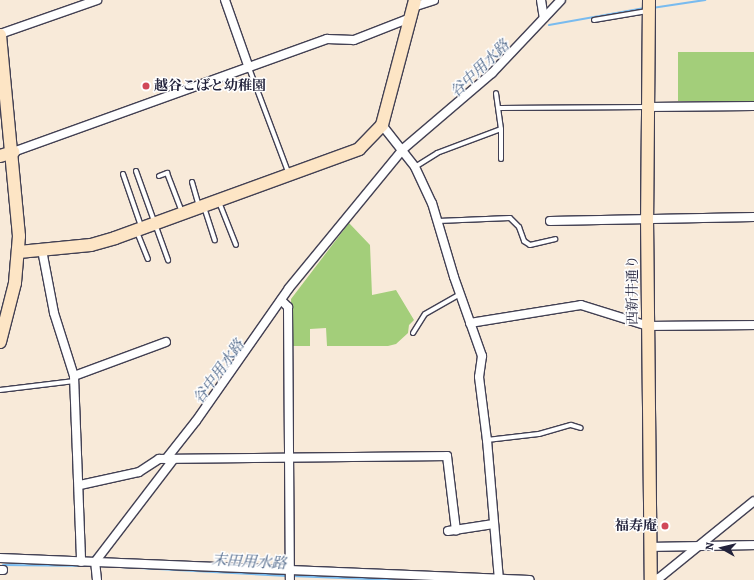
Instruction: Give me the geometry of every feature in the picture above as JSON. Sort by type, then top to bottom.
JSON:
[{"type":"street","points":[[0,342],[3,320],[15,283],[19,252],[12,152],[0,35],[96,0]]},
{"type":"street","points":[[225,0],[249,68]]},
{"type":"street","points":[[0,156],[327,39],[354,40],[413,8],[434,0]]},
{"type":"street","points":[[541,0],[544,18]]},
{"type":"street","points":[[97,580],[95,562],[170,459],[281,300],[403,149],[492,73],[561,0]]},
{"type":"street","name":"西新井通り","points":[[649,5],[647,218],[651,580]]},
{"type":"street","points":[[19,252],[91,245],[139,230],[359,150],[382,125],[413,8]]},
{"type":"street","points":[[647,107],[754,106]]},
{"type":"street","points":[[382,125],[403,149],[415,167],[432,203],[460,294],[482,356],[479,377],[487,440],[498,579]]},
{"type":"street","points":[[550,221],[754,217]]},
{"type":"street","points":[[42,250],[54,313],[74,378],[80,485],[81,562]]},
{"type":"street","points":[[281,300],[288,307],[290,580]]},
{"type":"street","points":[[470,323],[581,305],[648,326],[754,325]]},
{"type":"street","points":[[74,378],[166,342]]},
{"type":"street","points":[[80,485],[139,472],[159,459],[288,459],[448,456],[452,531],[493,524]]},
{"type":"street","points":[[651,580],[658,578],[754,501]]},
{"type":"street","points":[[651,547],[754,546]]},
{"type":"street","points":[[0,558],[530,580]]},
{"type":"lane","points":[[594,20],[649,5]]},
{"type":"lane","points":[[249,68],[290,176]]},
{"type":"lane","points":[[496,93],[500,108],[501,159]]},
{"type":"lane","points":[[500,108],[647,107]]},
{"type":"lane","points":[[415,167],[437,153],[501,129]]},
{"type":"lane","points":[[136,170],[168,260]]},
{"type":"lane","points":[[158,176],[167,173],[183,214]]},
{"type":"lane","points":[[123,174],[148,259]]},
{"type":"lane","points":[[192,182],[215,240]]},
{"type":"lane","points":[[219,201],[236,245]]},
{"type":"lane","points":[[438,221],[510,218],[519,227],[524,241],[530,245],[555,238]]},
{"type":"lane","points":[[413,333],[425,314],[460,294]]},
{"type":"lane","points":[[0,390],[74,378]]},
{"type":"lane","points":[[487,440],[539,434],[570,425],[581,428]]},
{"type":"green space","points":[[678,52],[754,52],[754,101],[678,101]]},
{"type":"green space","points":[[349,223],[370,245],[372,295],[396,290],[414,320],[409,325],[408,333],[396,344],[388,346],[327,346],[326,328],[310,329],[310,346],[292,346],[291,299]]},
{"type":"waterway","points":[[652,8],[705,0]]},
{"type":"waterway","points":[[549,25],[644,8]]},
{"type":"waterway","name":"谷中用水路","points":[[93,557],[99,551]]},
{"type":"waterway","name":"末田用水路","points":[[3,565],[91,566]]},
{"type":"waterway","name":"末田用水路","points":[[120,567],[287,576]]},
{"type":"waterway","name":"末田用水路","points":[[291,576],[395,580]]},
{"type":"place","name":"越谷こばと幼稚園","points":[[146,86]]},
{"type":"place","name":"福寿庵","points":[[665,526]]}]
